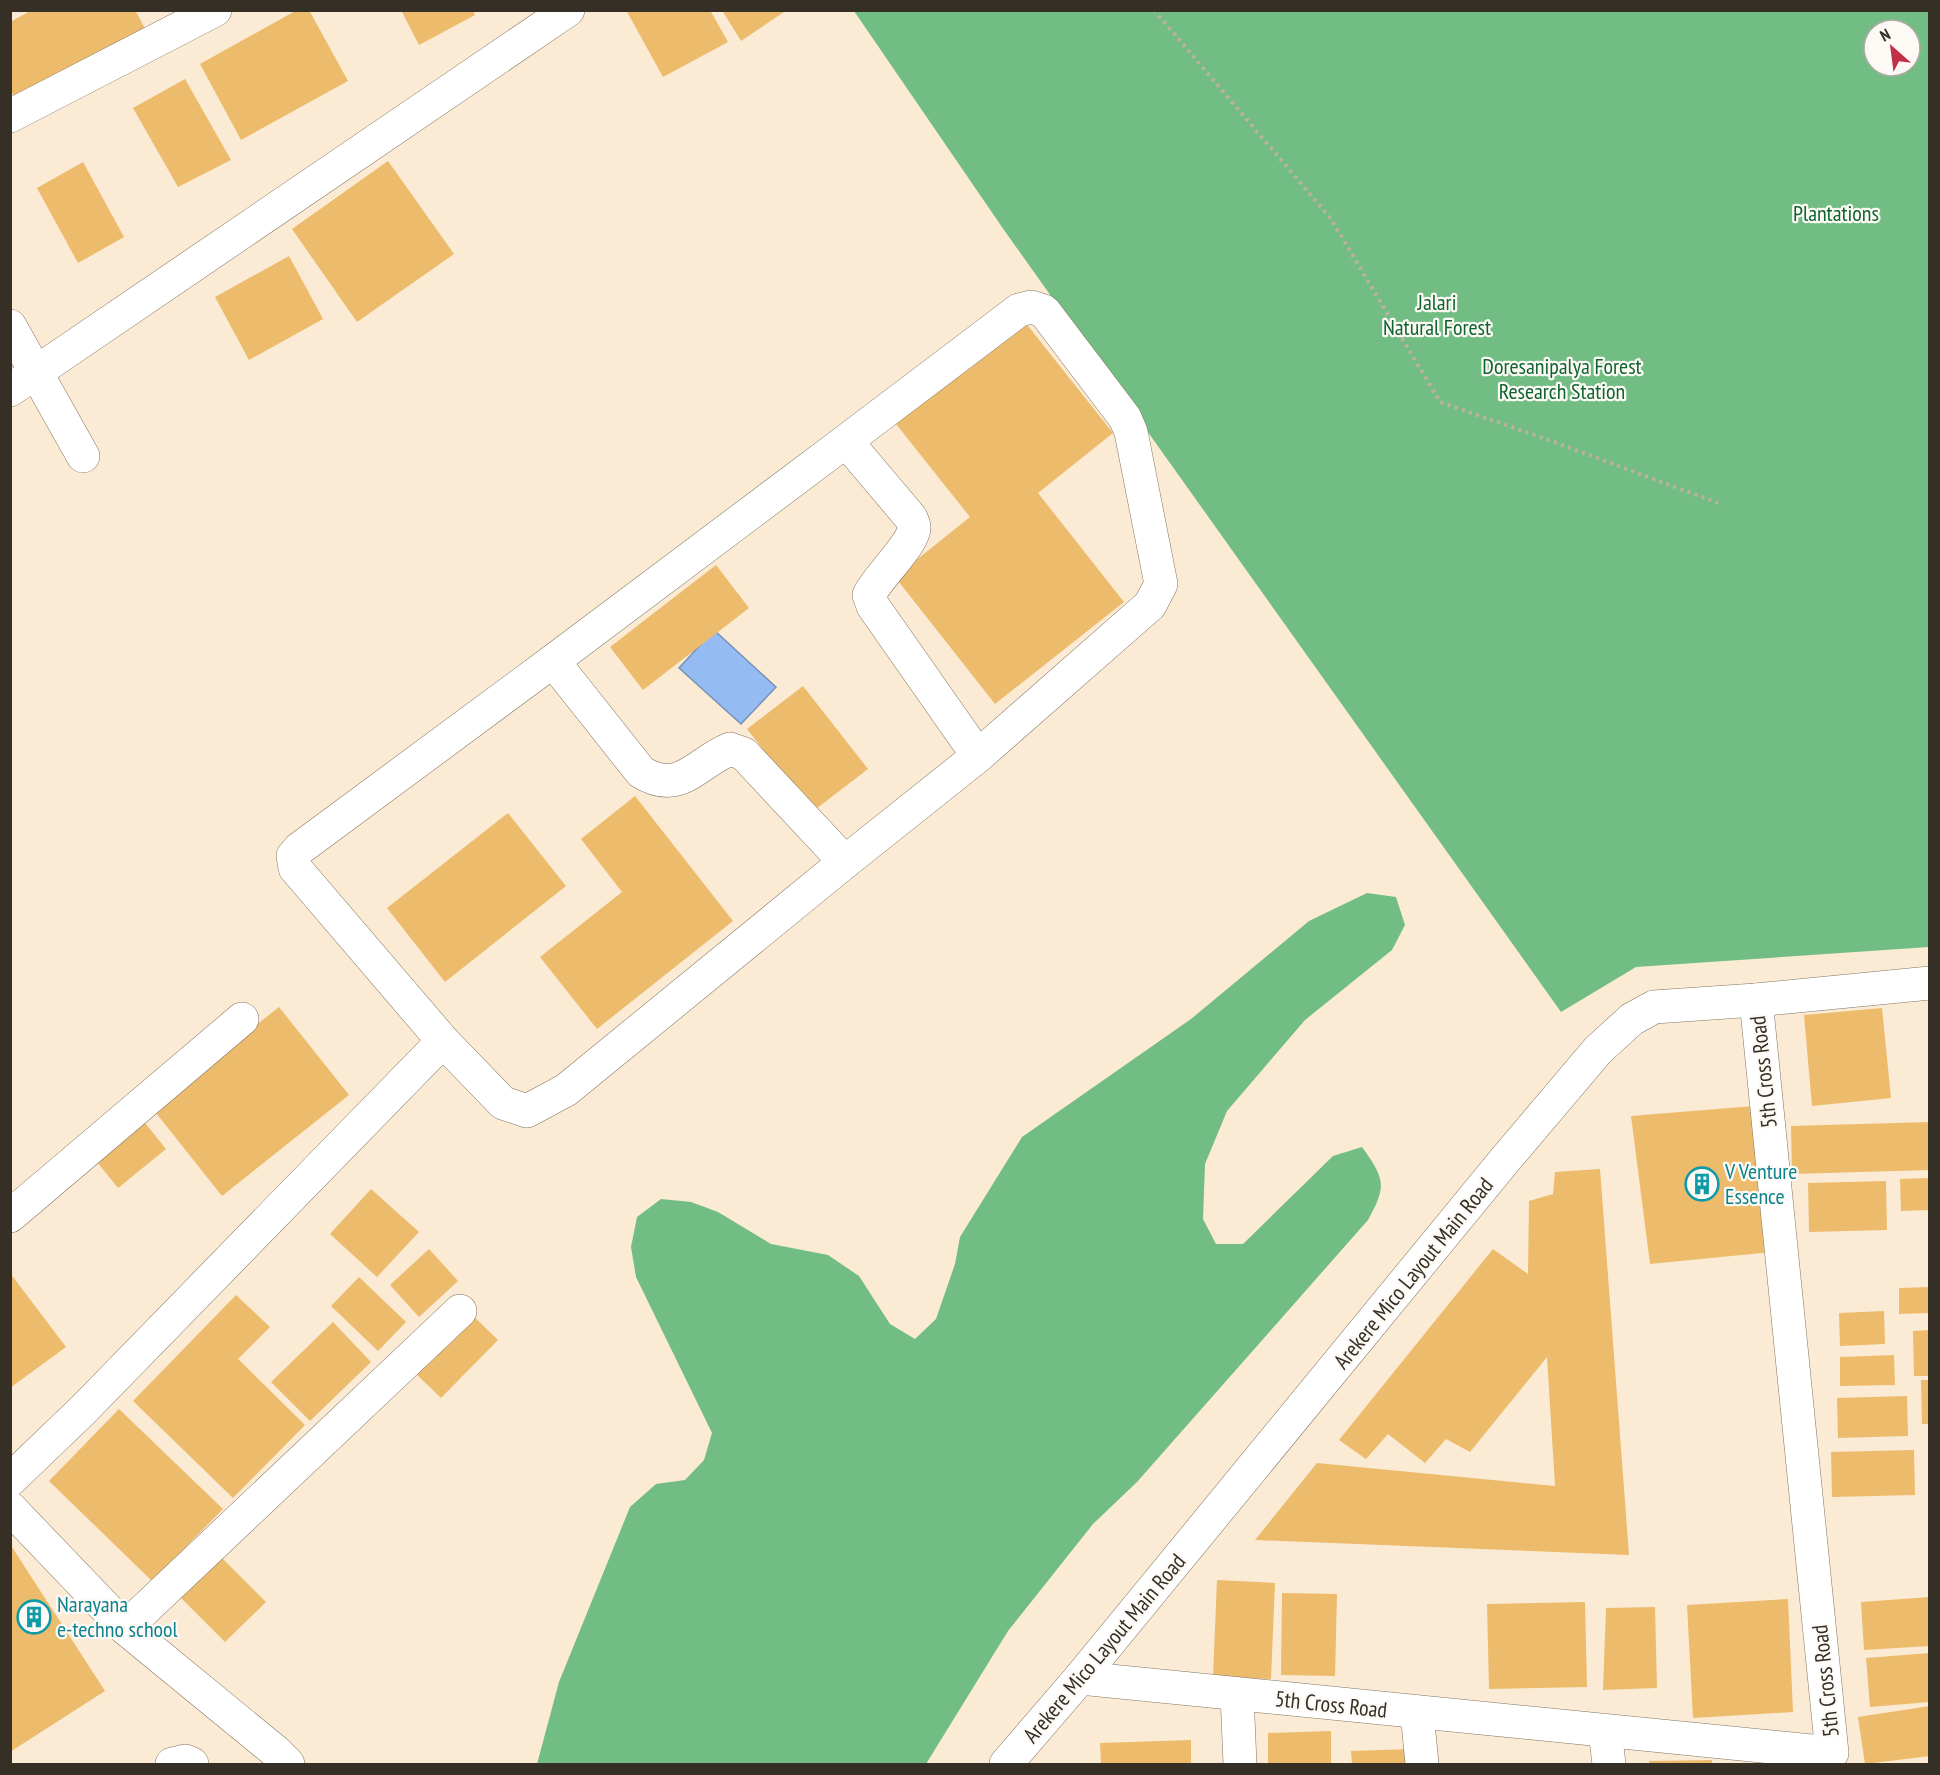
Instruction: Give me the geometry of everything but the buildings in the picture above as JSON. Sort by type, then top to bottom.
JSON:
[{"type":"street","points":[[10,116],[215,10]]},
{"type":"street","points":[[10,390],[568,10]]},
{"type":"street","points":[[1031,307],[1044,311],[1125,418],[1131,432],[1161,584],[1150,605],[978,756],[566,1090],[526,1111],[503,1103],[443,1041],[295,867],[293,856],[299,849],[553,661],[1019,310],[1031,307]]},
{"type":"street","points":[[10,326],[83,456]]},
{"type":"street","points":[[846,441],[911,518],[915,529],[911,540],[874,585],[869,595],[873,606],[978,756]]},
{"type":"street","points":[[553,661],[641,772],[654,780],[666,783],[683,778],[718,754],[730,749],[744,754],[845,862]]},
{"type":"street","name":"Arekere Mico Layout Main Road","points":[[1006,1764],[1080,1678],[1598,1050],[1632,1019],[1654,1006],[1756,1000],[1929,983]]},
{"type":"street","name":"5th Cross Road","points":[[1080,1678],[1605,1731],[1833,1759],[1756,1000]]},
{"type":"street","points":[[10,1216],[242,1019]]},
{"type":"street","points":[[10,1480],[83,1410],[443,1041]]},
{"type":"street","points":[[125,1628],[460,1311]]},
{"type":"street","points":[[10,1508],[125,1628],[288,1764]]},
{"type":"street","points":[[1237,1694],[1240,1764]]},
{"type":"street","points":[[1417,1712],[1422,1764]]},
{"type":"street","points":[[1605,1731],[1609,1764]]},
{"type":"street","points":[[172,1764],[185,1761],[192,1764]]},
{"type":"path","points":[[1154,10],[1332,219],[1440,402],[1718,503]]},
{"type":"green space","name":"Doresanipalya Forest Research Station","points":[[854,11],[1929,11],[1929,947],[1636,967],[1561,1012],[1004,230]]},
{"type":"green space","points":[[1367,893],[1396,897],[1405,925],[1392,950],[1305,1020],[1227,1111],[1205,1164],[1203,1219],[1216,1244],[1243,1244],[1333,1156],[1362,1147],[1375,1167],[1381,1183],[1378,1199],[1368,1220],[1137,1482],[1093,1524],[1008,1631],[926,1764],[537,1764],[559,1682],[630,1507],[656,1484],[685,1480],[704,1460],[712,1433],[636,1277],[631,1247],[637,1217],[661,1199],[691,1202],[718,1212],[771,1244],[828,1255],[859,1276],[890,1324],[915,1339],[936,1319],[955,1264],[960,1237],[1022,1137],[1191,1019],[1309,921]]},
{"type":"water","points":[[714,630],[776,687],[741,724],[679,668]]},
{"type":"place","name":"V Venture Essence","points":[[1702,1184]]},
{"type":"place","name":"Narayana e-techno school","points":[[34,1617]]},
{"type":"park label","name":"Plantations","points":[[1836,213]]},
{"type":"park label","name":"Jalari Natural Forest","points":[[1437,314]]}]
